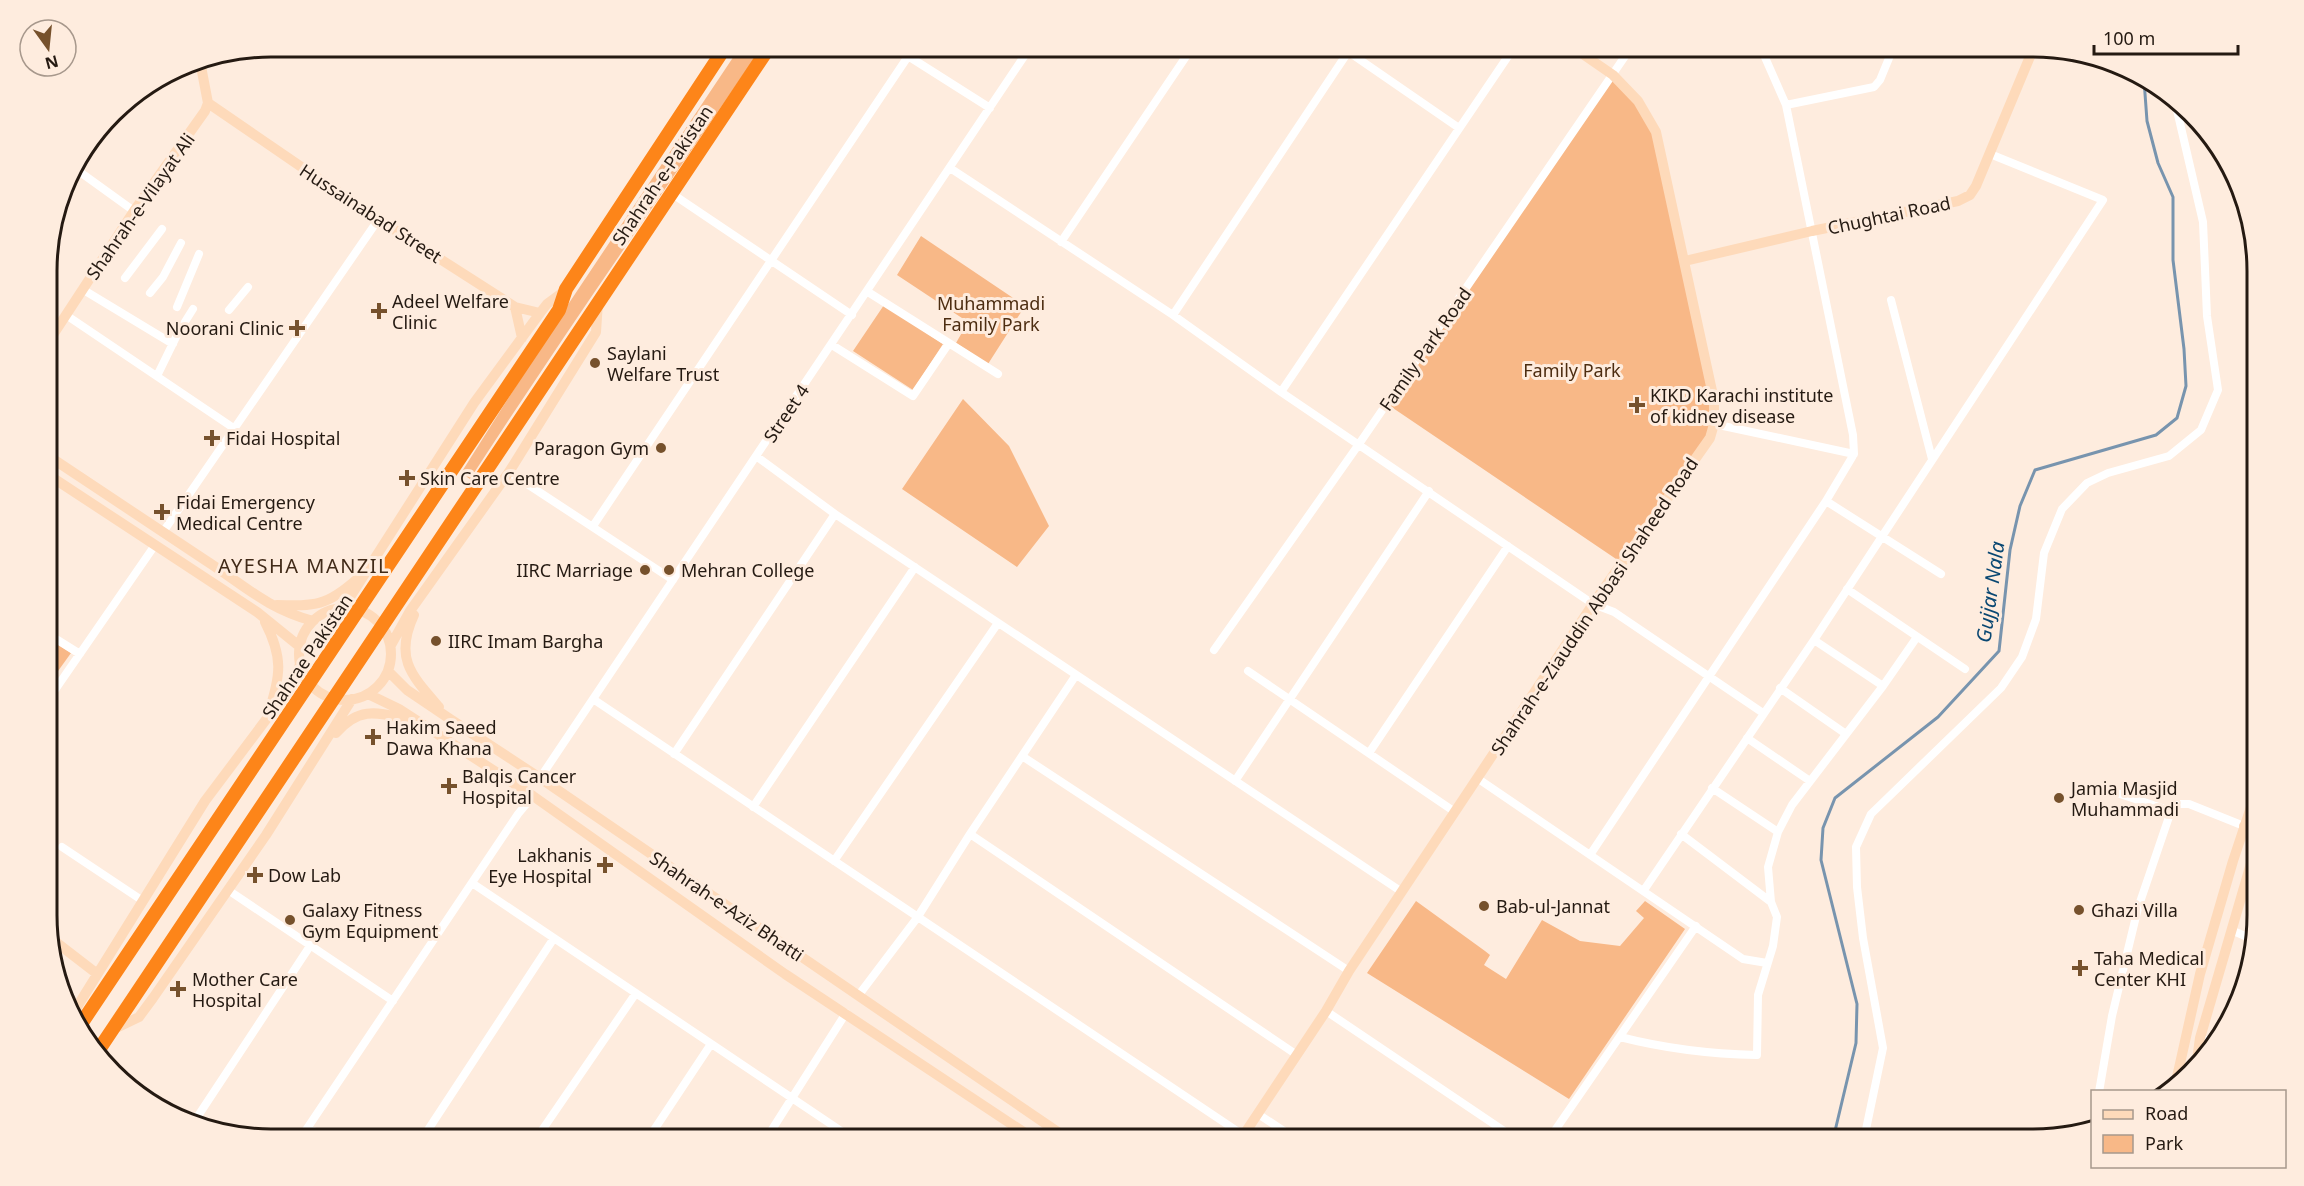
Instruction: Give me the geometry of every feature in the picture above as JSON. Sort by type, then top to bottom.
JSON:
[{"type":"highway","name":"Shahrah-e-Pakistan","points":[[559,309],[566,289],[719,57]]},
{"type":"highway","name":"Shahrah-e-Pakistan","points":[[113,1029],[763,57]]},
{"type":"highway","name":"Shahrae Pakistan","points":[[82,1015],[559,309]]},
{"type":"highway","points":[[102,1046],[113,1029]]},
{"type":"main road","name":"Shahrah-e-Ziauddin Abbasi Shaheed Road","points":[[1248,1129],[1326,1011],[1349,971],[1593,604],[1710,438],[1714,423],[1714,400],[1656,132],[1638,101],[1613,75],[1587,57]]},
{"type":"main road","name":"Chughtai Road","points":[[1685,261],[1812,231],[1958,201],[1970,195],[1990,154],[2030,57]]},
{"type":"main road","points":[[201,68],[208,103]]},
{"type":"main road","name":"Shahrah-e-Vilayat Ali","points":[[57,327],[134,211],[198,122],[208,103]]},
{"type":"main road","name":"Hussainabad Street","points":[[208,103],[378,220],[515,307],[540,313]]},
{"type":"main road","points":[[343,608],[474,403],[547,303],[566,289]]},
{"type":"main road","points":[[390,645],[410,612],[509,472],[596,332],[598,301]]},
{"type":"main road","points":[[515,307],[522,338]]},
{"type":"main road","points":[[57,462],[271,605],[313,621]]},
{"type":"main road","points":[[57,481],[263,618],[299,646]]},
{"type":"main road","points":[[450,719],[408,666],[405,642],[414,616],[461,542]]},
{"type":"main road","points":[[271,605],[312,606],[331,599],[364,573]]},
{"type":"main road","points":[[343,608],[365,612],[374,618],[382,625],[390,645],[391,658],[383,680],[368,694],[352,699],[332,698],[314,688],[305,678],[300,665],[299,646],[304,633],[313,621],[327,612],[343,608]]},
{"type":"main road","points":[[263,618],[273,637],[280,674],[266,719]]},
{"type":"main road","points":[[81,1013],[96,973],[205,801],[286,693],[300,665]]},
{"type":"main road","name":"Shahrah-e-Aziz Bhatti","points":[[388,671],[407,690],[540,778],[1053,1129]]},
{"type":"main road","name":"Shahrah-e-Aziz Bhatti","points":[[368,694],[421,722],[533,796],[785,974],[1019,1129]]},
{"type":"main road","points":[[113,1029],[139,1017],[228,890],[352,699]]},
{"type":"main road","points":[[313,760],[345,723],[361,714],[381,713],[421,722]]},
{"type":"main road","points":[[2178,1072],[2200,974],[2247,822]]},
{"type":"main road","points":[[2198,1051],[2247,876]]},
{"type":"main road","points":[[59,945],[96,973]]},
{"type":"street","points":[[593,526],[907,57]]},
{"type":"street","points":[[910,57],[990,108]]},
{"type":"street","name":"Street 4","points":[[540,778],[1024,57]]},
{"type":"street","points":[[1060,242],[1186,57]]},
{"type":"street","points":[[1173,315],[1345,57]]},
{"type":"street","points":[[1355,57],[1459,128]]},
{"type":"street","points":[[1281,392],[1507,57]]},
{"type":"street","name":"Family Park Road","points":[[1214,650],[1359,444],[1625,57]]},
{"type":"street","points":[[1590,855],[1826,501],[1854,454],[1853,435],[1786,105],[1765,57]]},
{"type":"street","points":[[1786,105],[1874,87],[1880,80],[1889,57]]},
{"type":"street","points":[[1866,1129],[1883,1048],[1863,938],[1857,887],[1856,847],[1871,814],[2001,688],[2022,657],[2036,619],[2044,553],[2061,509],[2086,483],[2108,473],[2169,456],[2200,430],[2218,390],[2207,316],[2203,222],[2178,114]]},
{"type":"street","points":[[1644,891],[1680,834],[1814,640],[2103,200],[1990,154]]},
{"type":"street","points":[[950,168],[1173,315],[1281,392],[1593,604],[1614,612],[1763,713]]},
{"type":"street","points":[[81,172],[134,211]]},
{"type":"street","points":[[672,194],[852,315]]},
{"type":"street","points":[[164,532],[378,220]]},
{"type":"street","points":[[125,278],[162,229]]},
{"type":"street","points":[[150,293],[163,277],[181,243]]},
{"type":"street","points":[[177,307],[199,254]]},
{"type":"street","points":[[229,310],[248,287]]},
{"type":"street","points":[[82,290],[173,344]]},
{"type":"street","points":[[868,292],[999,374]]},
{"type":"street","points":[[1891,300],[1932,459]]},
{"type":"street","points":[[157,376],[193,309]]},
{"type":"street","points":[[66,315],[235,429]]},
{"type":"street","points":[[832,345],[913,396],[949,343]]},
{"type":"street","points":[[1714,423],[1854,454]]},
{"type":"street","points":[[756,456],[835,514],[1402,892]]},
{"type":"street","points":[[509,472],[673,580]]},
{"type":"street","points":[[1235,781],[1429,491]]},
{"type":"street","points":[[1826,501],[1941,574]]},
{"type":"street","points":[[674,754],[835,514]]},
{"type":"street","points":[[57,687],[155,545]]},
{"type":"street","points":[[1369,753],[1508,546]]},
{"type":"street","points":[[753,807],[915,567]]},
{"type":"street","points":[[1847,589],[1965,669]]},
{"type":"street","points":[[834,861],[998,623]]},
{"type":"street","points":[[1620,1037],[1674,1050],[1708,1054],[1757,1055],[1758,995],[1773,946],[1777,917],[1771,902],[1768,867],[1778,831],[1792,805],[1883,686],[1917,637]]},
{"type":"street","points":[[57,640],[80,654]]},
{"type":"street","points":[[1814,640],[1883,686]]},
{"type":"street","points":[[1248,671],[1455,812]]},
{"type":"street","points":[[858,996],[917,918],[1076,675]]},
{"type":"street","points":[[1780,688],[1846,734]]},
{"type":"street","points":[[593,699],[1230,1129]]},
{"type":"street","points":[[1747,738],[1810,781]]},
{"type":"street","points":[[1022,756],[1349,971]]},
{"type":"street","points":[[1477,778],[1743,959],[1767,963]]},
{"type":"street","points":[[1712,788],[1778,831]]},
{"type":"street","points":[[2102,788],[2171,811]]},
{"type":"street","points":[[311,1129],[308,1127],[533,796]]},
{"type":"street","points":[[2100,1090],[2112,1016],[2138,908],[2171,811],[2179,804],[2189,804],[2244,826]]},
{"type":"street","points":[[970,834],[1297,1055]]},
{"type":"street","points":[[1680,834],[1771,902]]},
{"type":"street","points":[[62,847],[143,901]]},
{"type":"street","points":[[472,883],[838,1129]]},
{"type":"street","points":[[228,890],[393,1000]]},
{"type":"street","points":[[1556,1129],[1696,926]]},
{"type":"street","points":[[2231,930],[2246,936]]},
{"type":"street","points":[[429,1129],[554,939]]},
{"type":"street","points":[[198,1116],[310,946]]},
{"type":"street","points":[[543,1129],[636,993]]},
{"type":"street","points":[[1326,1011],[1501,1129]]},
{"type":"street","points":[[773,1129],[846,1013]]},
{"type":"street","points":[[2200,1038],[2207,1040]]},
{"type":"street","points":[[655,1129],[711,1044]]},
{"type":"street","points":[[1258,1114],[1281,1129]]},
{"type":"green space","points":[[733,57],[755,57],[470,479],[461,473],[561,315]]},
{"type":"green space","name":"Family Park","points":[[1613,75],[1656,132],[1714,424],[1622,563],[1387,404]]},
{"type":"green space","name":"Muhammadi Family Park","points":[[921,236],[1025,306],[988,364],[956,343],[968,322],[897,275]]},
{"type":"green space","points":[[884,305],[943,344],[913,390],[853,351]]},
{"type":"green space","points":[[963,399],[1009,446],[1049,526],[1017,567],[902,489]]},
{"type":"green space","points":[[57,644],[71,653],[57,672]]},
{"type":"green space","points":[[1416,901],[1490,955],[1484,965],[1506,979],[1542,920],[1580,941],[1620,946],[1644,918],[1636,911],[1645,901],[1685,929],[1569,1099],[1367,973]]},
{"type":"waterway","name":"Gujjar Nala","points":[[1835,1129],[1856,1043],[1857,1004],[1821,860],[1823,828],[1835,798],[1938,717],[1999,651],[2010,550],[2020,506],[2035,470],[2156,435],[2177,418],[2186,386],[2184,349],[2173,260],[2173,197],[2158,163],[2147,121],[2145,89]]},
{"type":"place","name":"Adeel Welfare Clinic","points":[[379,311]]},
{"type":"place","name":"Noorani Clinic","points":[[297,328]]},
{"type":"place","name":"Saylani Welfare Trust","points":[[595,363]]},
{"type":"place","name":"KIKD Karachi institute of kidney disease","points":[[1637,405]]},
{"type":"place","name":"Fidai Hospital","points":[[212,438]]},
{"type":"place","name":"Paragon Gym","points":[[661,448]]},
{"type":"place","name":"Skin Care Centre","points":[[407,478]]},
{"type":"place","name":"Fidai Emergency Medical Centre","points":[[162,512]]},
{"type":"place","name":"IIRC Marriage","points":[[645,570]]},
{"type":"place","name":"Mehran College","points":[[669,570]]},
{"type":"place","name":"IIRC Imam Bargha","points":[[436,641]]},
{"type":"place","name":"Hakim Saeed Dawa Khana","points":[[373,737]]},
{"type":"place","name":"Balqis Cancer Hospital","points":[[449,786]]},
{"type":"place","name":"Jamia Masjid Muhammadi","points":[[2059,798]]},
{"type":"place","name":"Lakhanis Eye Hospital","points":[[605,865]]},
{"type":"place","name":"Dow Lab","points":[[255,875]]},
{"type":"place","name":"Bab-ul-Jannat","points":[[1484,906]]},
{"type":"place","name":"Ghazi Villa","points":[[2079,910]]},
{"type":"place","name":"Galaxy Fitness Gym Equipment","points":[[290,920]]},
{"type":"place","name":"Taha Medical Center KHI","points":[[2080,968]]},
{"type":"place","name":"Mother Care Hospital","points":[[178,989]]},
{"type":"district","name":"AYESHA MANZIL","points":[[304,565]]}]
